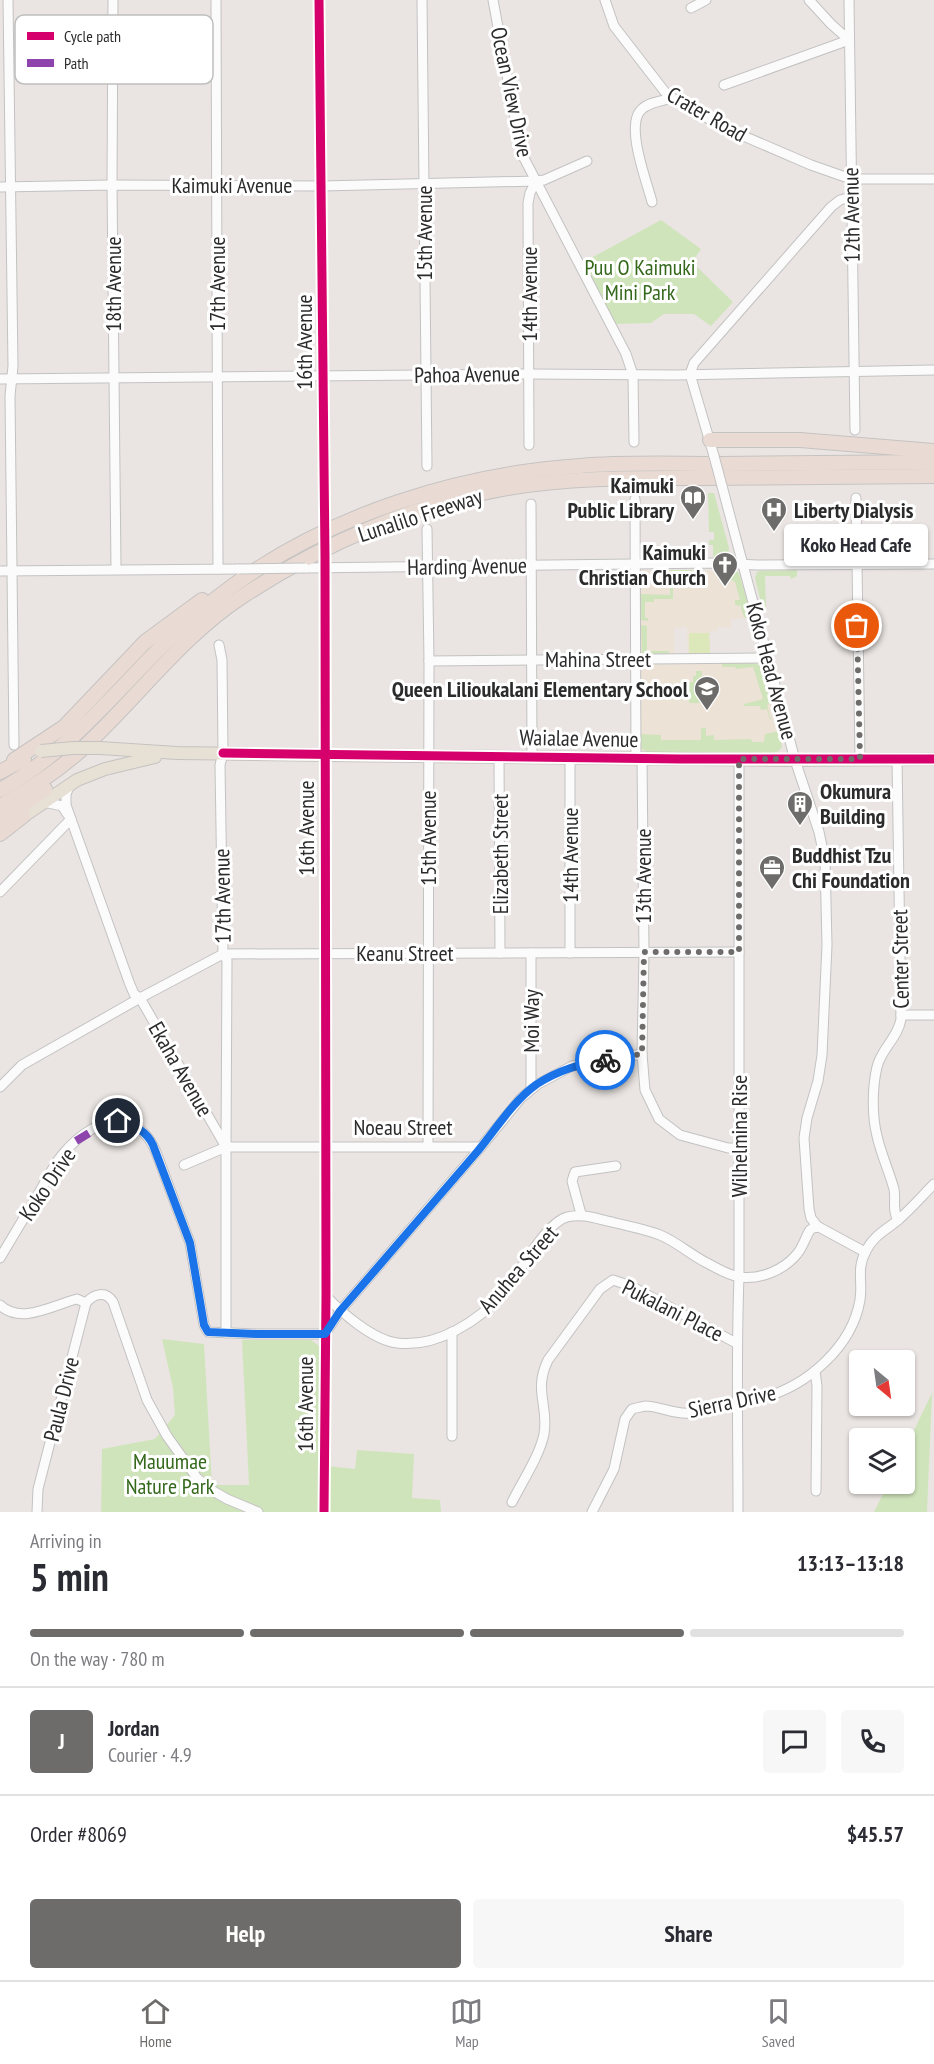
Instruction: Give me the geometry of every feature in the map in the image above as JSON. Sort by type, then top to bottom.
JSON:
[{"type":"highway","points":[[710,440],[800,440],[934,451]]},
{"type":"highway","name":"Lunalilo Freeway","points":[[0,790],[43,763],[73,738],[156,653],[202,610],[250,574],[308,540],[404,501],[472,481],[529,471],[598,465],[934,462]]},
{"type":"highway","name":"Lunalilo Freeway","points":[[0,806],[35,786],[68,761],[196,634],[251,591],[316,554],[392,520],[465,497],[507,488],[576,480],[934,476]]},
{"type":"highway","points":[[14,760],[64,727],[146,642],[181,615],[239,576],[308,540]]},
{"type":"highway","points":[[0,821],[73,767],[112,729],[138,692]]},
{"type":"highway","points":[[0,772],[37,752]]},
{"type":"highway","points":[[0,832],[23,816]]},
{"type":"main road","name":"Waialae Avenue","points":[[0,766],[37,752],[74,748],[177,753],[325,755],[795,760],[934,759]]},
{"type":"main road","name":"Waialae Avenue","points":[[23,816],[70,785],[105,769],[138,759],[177,753]]},
{"type":"street","points":[[8,0],[14,745]]},
{"type":"street","name":"18th Avenue","points":[[113,0],[113,15]]},
{"type":"street","name":"17th Avenue","points":[[216,0],[218,568]]},
{"type":"street","name":"16th Avenue","points":[[319,0],[325,553],[324,1512]]},
{"type":"street","name":"15th Avenue","points":[[422,0],[427,466]]},
{"type":"street","name":"Ocean View Drive","points":[[493,0],[518,135],[528,167],[626,354],[633,375]]},
{"type":"street","name":"Crater Road","points":[[605,0],[610,18],[620,35],[658,85],[672,98],[725,128],[811,165],[851,179]]},
{"type":"street","points":[[691,8],[706,0]]},
{"type":"street","points":[[724,85],[849,40],[809,0]]},
{"type":"street","name":"12th Avenue","points":[[849,0],[855,430]]},
{"type":"street","name":"18th Avenue","points":[[113,84],[116,569]]},
{"type":"street","points":[[652,202],[636,139],[636,116],[645,106],[672,98]]},
{"type":"street","name":"Kaimuki Avenue","points":[[0,187],[322,186],[536,181],[544,180],[587,161]]},
{"type":"street","points":[[851,179],[934,179]]},
{"type":"street","name":"14th Avenue","points":[[529,445],[528,203],[536,181]]},
{"type":"street","points":[[690,374],[702,352],[831,207],[840,200],[851,197]]},
{"type":"street","name":"Pahoa Avenue","points":[[0,379],[633,375],[934,370]]},
{"type":"street","name":"Koko Head Avenue","points":[[690,374],[710,440],[795,760],[822,844],[827,901],[827,962],[822,1055],[804,1138],[808,1203],[811,1218],[819,1227]]},
{"type":"street","points":[[633,375],[634,442]]},
{"type":"street","points":[[856,498],[860,759]]},
{"type":"street","name":"13th Avenue","points":[[634,499],[644,952],[642,1054],[645,1090],[659,1119],[680,1136],[728,1148],[739,1148]]},
{"type":"street","points":[[531,504],[532,756]]},
{"type":"street","name":"15th Avenue","points":[[427,529],[428,1146]]},
{"type":"street","name":"Harding Avenue","points":[[0,571],[743,563],[757,565],[934,564]]},
{"type":"street","name":"17th Avenue","points":[[219,645],[222,660],[223,753],[220,765],[223,954],[227,960],[226,1147]]},
{"type":"street","name":"Mahina Street","points":[[429,661],[768,658]]},
{"type":"street","name":"Elizabeth Street","points":[[499,756],[500,953]]},
{"type":"street","name":"14th Avenue","points":[[570,757],[570,953]]},
{"type":"street","name":"Wilhelmina Rise","points":[[738,1512],[736,1342],[739,1277],[739,759]]},
{"type":"street","name":"Center Street","points":[[897,759],[901,1015],[897,1032],[878,1065],[874,1109],[877,1136],[894,1190],[895,1214],[898,1220]]},
{"type":"street","name":"Ekaha Avenue","points":[[70,785],[66,794],[66,804],[134,994],[140,998],[226,1147],[226,1333]]},
{"type":"street","points":[[0,891],[71,819],[62,806],[44,802]]},
{"type":"street","name":"Keanu Street","points":[[0,1087],[22,1065],[223,954],[739,952]]},
{"type":"street","name":"Moi Way","points":[[531,953],[531,1089]]},
{"type":"street","points":[[901,1015],[934,1015]]},
{"type":"street","points":[[226,1333],[325,1334],[340,1311],[531,1089],[572,1066],[642,1054]]},
{"type":"street","name":"Koko Drive","points":[[0,1258],[61,1156],[76,1141],[111,1120],[132,1125],[150,1138],[190,1243],[204,1325],[208,1332],[226,1333]]},
{"type":"street","name":"Noeau Street","points":[[184,1164],[226,1147],[481,1147]]},
{"type":"street","points":[[581,1215],[572,1181],[575,1172],[616,1166]]},
{"type":"street","points":[[739,1277],[765,1275],[783,1266],[798,1253],[811,1229],[819,1227],[865,1252],[877,1235],[898,1220],[934,1184]]},
{"type":"street","points":[[807,1236],[808,1203]]},
{"type":"street","name":"Anuhea Street","points":[[326,1296],[340,1311],[379,1338],[396,1343],[414,1343],[433,1339],[452,1332],[480,1315],[503,1293],[552,1225],[565,1217],[581,1215],[660,1234],[706,1263],[739,1277]]},
{"type":"street","name":"Sierra Drive","points":[[592,1512],[614,1469],[626,1419],[632,1410],[645,1406],[688,1414],[764,1398],[790,1387],[815,1371],[831,1356],[846,1336],[856,1317],[860,1297],[859,1270],[865,1252]]},
{"type":"street","name":"Pukalani Place","points":[[512,1502],[544,1435],[540,1383],[543,1371],[548,1360],[600,1289],[613,1280],[631,1286],[736,1342]]},
{"type":"street","points":[[0,1305],[8,1312],[19,1314],[34,1312],[77,1299],[86,1303],[99,1294],[107,1296],[113,1302],[147,1400],[184,1462],[197,1478],[213,1491],[258,1512]]},
{"type":"street","name":"Paula Drive","points":[[37,1512],[38,1488],[86,1303]]},
{"type":"street","points":[[452,1332],[452,1436]]},
{"type":"street","points":[[815,1371],[817,1386],[816,1491]]},
{"type":"shaded area","points":[[644,570],[737,571],[741,577],[752,618],[731,619],[731,628],[718,627],[717,631],[710,631],[710,656],[688,656],[687,627],[674,628],[674,656],[641,653],[639,574]]},
{"type":"shaded area","name":"Queen Lilioukalani Elementary School","points":[[758,664],[762,669],[782,744],[779,751],[774,753],[647,752],[642,750],[640,672],[644,665]]},
{"type":"green space","name":"Puu O Kaimuki Mini Park","points":[[661,220],[701,249],[692,262],[733,302],[711,326],[694,314],[664,314],[651,323],[613,324],[582,263]]},
{"type":"green space","points":[[708,493],[714,493],[729,548],[728,555],[725,559],[677,561],[677,558],[713,558],[713,545],[709,545],[709,540],[714,540],[714,532],[709,532]]},
{"type":"green space","points":[[664,570],[693,570],[693,576],[673,579],[673,599],[654,599],[654,602],[645,602],[645,618],[648,618],[648,621],[640,620],[640,594],[670,595],[670,576],[664,575]]},
{"type":"green space","points":[[720,570],[734,570],[739,573],[752,618],[745,618],[741,606],[735,605],[735,600],[740,600],[735,582],[727,577],[718,579]]},
{"type":"green space","points":[[797,570],[797,576],[791,579],[790,576],[765,576],[766,607],[762,607],[755,578],[757,572]]},
{"type":"green space","points":[[641,625],[647,626],[647,651],[669,651],[669,656],[642,655]]},
{"type":"green space","points":[[689,633],[709,633],[710,654],[689,655]]},
{"type":"green space","points":[[722,663],[760,665],[771,703],[767,705],[771,720],[767,709],[761,710],[760,706],[744,706],[744,704],[763,699],[753,667],[736,669],[735,667],[722,667]]},
{"type":"green space","points":[[696,671],[702,671],[702,703],[689,703],[689,682],[693,682]]},
{"type":"green space","points":[[701,728],[706,728],[706,736],[714,735],[714,740],[751,739],[752,742],[764,742],[765,734],[779,731],[782,747],[774,753],[647,752],[641,748],[640,734],[661,735],[661,740],[701,740]]},
{"type":"green space","name":"Mauumae Nature Park","points":[[162,1339],[204,1344],[212,1485],[249,1485],[242,1340],[311,1340],[319,1346],[318,1465],[355,1469],[357,1450],[414,1454],[412,1498],[440,1500],[441,1512],[101,1512],[102,1449],[155,1439],[175,1415],[173,1388]]},
{"type":"green space","points":[[932,1393],[927,1512],[874,1512],[883,1494],[915,1494],[915,1428]]},
{"type":"marked path","points":[[76,1141],[111,1120]]},
{"type":"cycle path","points":[[319,0],[325,556],[324,1512]]},
{"type":"cycle path","points":[[223,753],[681,759],[934,759]]},
{"type":"way so far","points":[[605,1060],[642,1054],[644,952],[739,952],[739,759],[860,759],[857,626]]},
{"type":"place","name":"Kaimuki Public Library","points":[[693,521]]},
{"type":"place","name":"Liberty Dialysis","points":[[774,533]]},
{"type":"place","name":"Kaimuki Christian Church","points":[[725,588]]},
{"type":"place","name":"Koko Head Cafe","points":[[857,626]]},
{"type":"place","name":"Queen Lilioukalani Elementary School","points":[[707,712]]},
{"type":"place","name":"Okumura Building","points":[[800,827]]},
{"type":"place","name":"Buddhist Tzu Chi Foundation","points":[[772,891]]},
{"type":"route","points":[[118,1121],[139,1128],[150,1138],[153,1145],[190,1243],[204,1325],[208,1332],[325,1334],[340,1311],[521,1098],[537,1084],[572,1066],[605,1060]]}]
